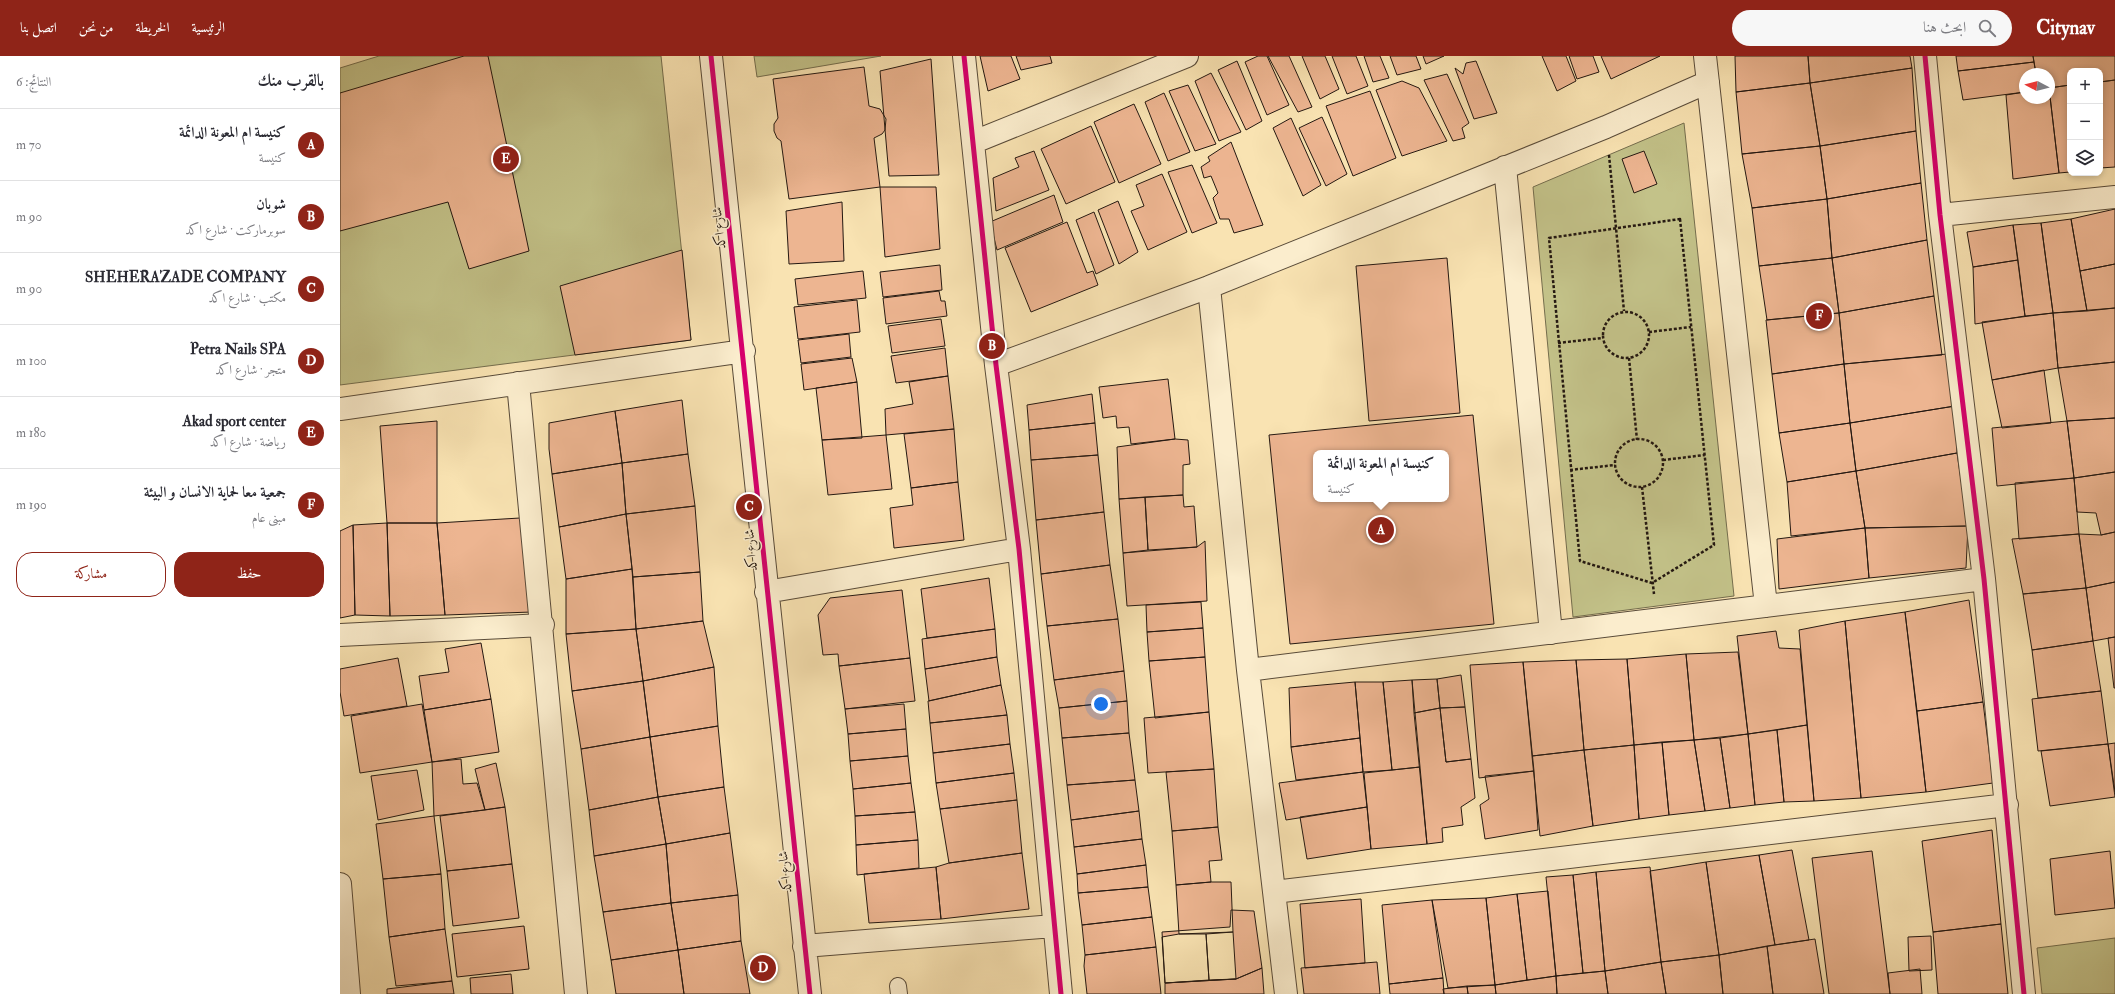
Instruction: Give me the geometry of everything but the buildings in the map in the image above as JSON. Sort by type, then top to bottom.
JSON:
[{"type":"street","name":"شارع اكد","points":[[711,56],[744,351],[766,592],[810,994]]},
{"type":"street","points":[[964,56],[996,365],[1019,549],[1061,994]]},
{"type":"street","points":[[974,142],[1187,56]]},
{"type":"street","points":[[1705,56],[1766,606]]},
{"type":"street","points":[[1925,56],[1940,215],[1984,579],[2024,994]]},
{"type":"street","points":[[996,365],[1209,287],[1606,127],[1708,82]]},
{"type":"street","points":[[1505,167],[1551,633]]},
{"type":"street","points":[[1940,215],[2115,197]]},
{"type":"street","points":[[1209,287],[1248,670],[1286,994]]},
{"type":"street","points":[[340,409],[744,351]]},
{"type":"street","points":[[518,383],[576,994]]},
{"type":"street","points":[[766,592],[1019,549]]},
{"type":"street","points":[[1248,670],[1984,579]]},
{"type":"street","points":[[340,635],[542,625]]},
{"type":"street","points":[[1274,892],[2006,805]]},
{"type":"street","points":[[340,884],[346,987]]},
{"type":"street","points":[[804,946],[1054,926]]},
{"type":"path","points":[[1606,127],[1624,311]]},
{"type":"path","points":[[1680,219],[1714,545],[1652,583],[1580,561],[1570,470],[1549,238],[1617,228],[1680,219]]},
{"type":"path","points":[[1624,311],[1639,315],[1645,321],[1649,332],[1647,344],[1643,351],[1629,358],[1614,355],[1608,350],[1602,338],[1606,322],[1617,313],[1624,311]]},
{"type":"path","points":[[1649,332],[1691,327]]},
{"type":"path","points":[[1558,343],[1602,338]]},
{"type":"path","points":[[1629,358],[1637,440]]},
{"type":"path","points":[[1637,440],[1649,441],[1660,452],[1663,460],[1659,476],[1654,482],[1642,487],[1631,486],[1624,482],[1619,476],[1615,465],[1616,455],[1620,448],[1626,443],[1637,440]]},
{"type":"path","points":[[1663,460],[1705,455]]},
{"type":"path","points":[[1570,470],[1615,465]]},
{"type":"path","points":[[1642,487],[1652,583]]},
{"type":"shaded area","points":[[379,56],[661,56],[691,340],[340,385],[340,68]]},
{"type":"shaded area","points":[[754,56],[881,56],[757,77]]},
{"type":"shaded area","points":[[1684,123],[1734,596],[1573,617],[1533,187]]},
{"type":"shaded area","points":[[2115,938],[2115,994],[2042,994],[2037,948]]},
{"type":"cycle path","points":[[711,56],[810,994]]},
{"type":"cycle path","points":[[964,56],[996,365],[1019,549],[1061,994]]},
{"type":"cycle path","points":[[1925,56],[1940,215],[1984,579],[2024,994]]},
{"type":"place","name":"Akad sport center","points":[[506,159]]},
{"type":"place","name":"جمعية معا لحماية الانسان و البيئة","points":[[1819,316]]},
{"type":"place","name":"شوبان","points":[[992,346]]},
{"type":"place","name":"SHEHERAZADE COMPANY","points":[[749,507]]},
{"type":"place","name":"كنيسة ام المعونة الدائمة","points":[[1381,530]]},
{"type":"place","name":"Petra Nails SPA","points":[[763,968]]}]
